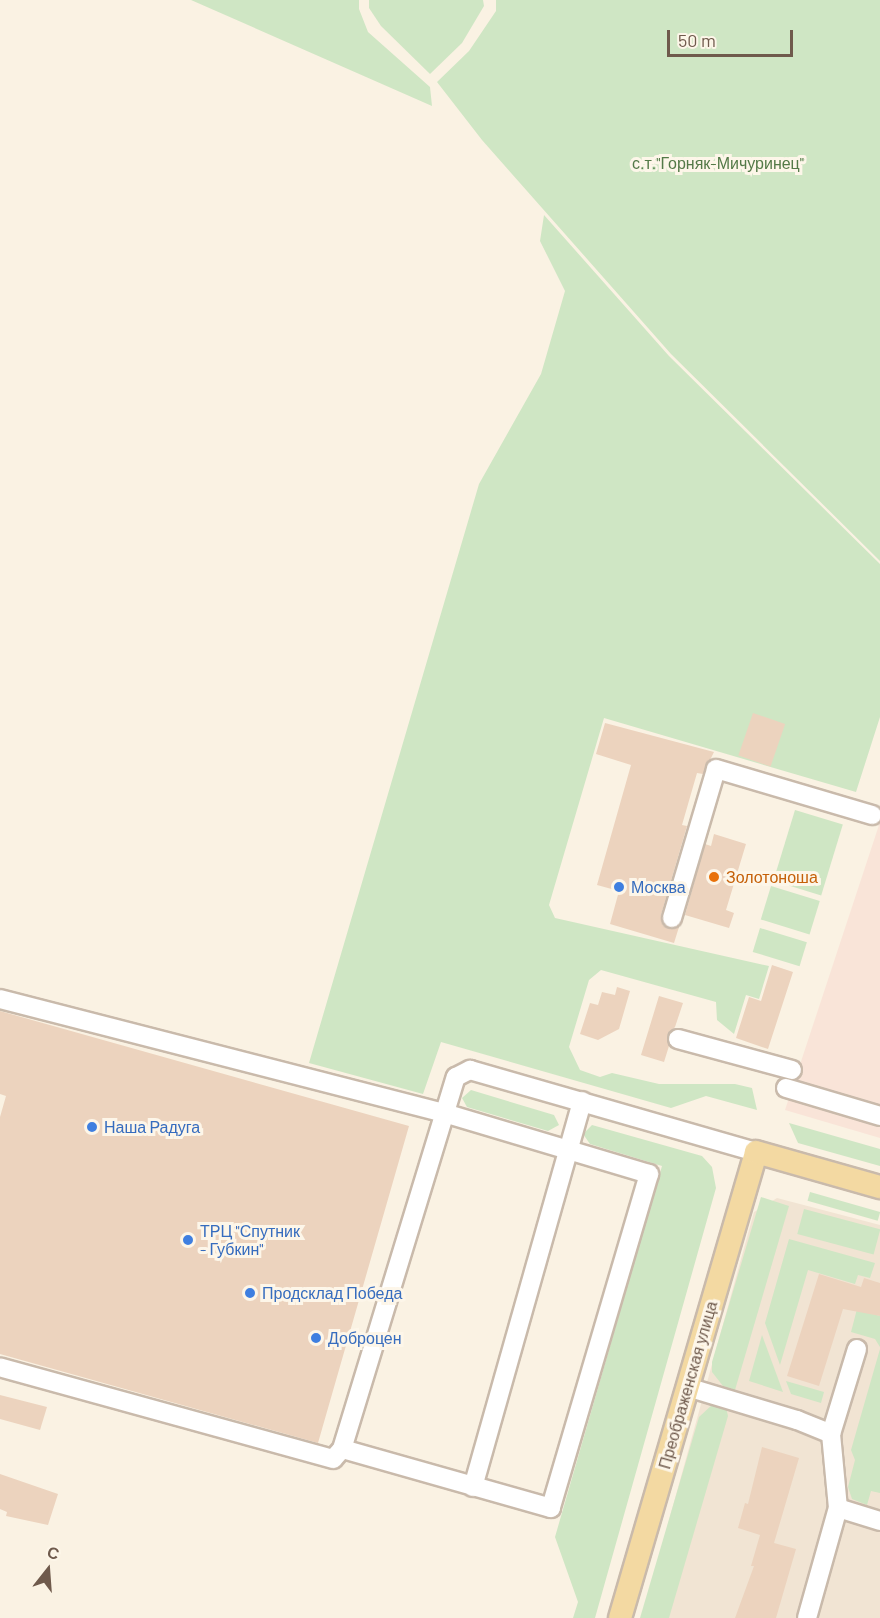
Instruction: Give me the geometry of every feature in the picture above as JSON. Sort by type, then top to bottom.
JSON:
[{"type":"main road","points":[[756,1152],[880,1187]]},
{"type":"main road","name":"Преображенская улица","points":[[620,1618],[756,1152]]},
{"type":"street","points":[[672,918],[716,769],[872,815]]},
{"type":"street","points":[[0,999],[444,1113],[649,1174],[551,1508],[342,1449]]},
{"type":"street","points":[[678,1039],[792,1070]]},
{"type":"street","points":[[0,1367],[333,1459],[342,1449],[456,1077],[470,1070],[756,1152]]},
{"type":"street","points":[[786,1088],[880,1116]]},
{"type":"street","points":[[473,1487],[582,1101]]},
{"type":"street","points":[[807,1618],[838,1508],[831,1434],[857,1350]]},
{"type":"street","points":[[687,1387],[797,1420],[831,1434]]},
{"type":"street","points":[[838,1508],[880,1521]]},
{"type":"shaded area","points":[[880,822],[880,1138],[785,1110]]},
{"type":"shaded area","points":[[777,1198],[880,1225],[880,1618],[642,1618],[754,1212]]},
{"type":"green space","points":[[191,0],[359,0],[359,9],[368,32],[430,87],[432,106]]},
{"type":"green space","points":[[369,0],[483,0],[484,6],[462,43],[430,74],[381,26],[369,8]]},
{"type":"green space","name":"с.т.\"Горняк-Мичуринец\"","points":[[496,0],[880,0],[880,561],[671,354],[482,140],[437,82],[469,51],[496,11]]},
{"type":"green space","points":[[544,215],[669,356],[880,564],[880,717],[856,792],[604,718],[549,905],[555,918],[769,966],[759,999],[746,995],[734,1034],[717,1020],[716,1002],[601,970],[589,980],[569,1047],[580,1070],[600,1077],[612,1073],[659,1084],[735,1084],[752,1088],[757,1110],[706,1096],[671,1108],[441,1042],[423,1094],[309,1063],[479,484],[541,374],[565,291],[540,241]]},
{"type":"green space","points":[[795,810],[843,825],[821,895],[773,881]]},
{"type":"green space","points":[[771,886],[820,901],[810,934],[761,919]]},
{"type":"green space","points":[[760,928],[807,942],[800,966],[753,952]]},
{"type":"green space","points":[[471,1090],[554,1115],[559,1125],[548,1131],[467,1107],[462,1098]]},
{"type":"green space","points":[[789,1123],[880,1149],[880,1166],[798,1143]]},
{"type":"green space","points":[[592,1125],[702,1156],[712,1167],[716,1188],[595,1618],[573,1618],[578,1602],[555,1537],[662,1166],[590,1144],[583,1134]]},
{"type":"green space","points":[[810,1192],[880,1212],[878,1221],[808,1201]]},
{"type":"green space","points":[[761,1197],[789,1206],[735,1390],[723,1386],[712,1372],[712,1362]]},
{"type":"green space","points":[[804,1209],[880,1229],[874,1255],[797,1234]]},
{"type":"green space","points":[[789,1239],[875,1263],[870,1278],[858,1275],[855,1284],[808,1270],[780,1365],[765,1323]]},
{"type":"green space","points":[[857,1309],[880,1316],[880,1347],[875,1339],[851,1332]]},
{"type":"green space","points":[[762,1335],[783,1392],[749,1381]]},
{"type":"green space","points":[[880,1349],[880,1493],[871,1491],[867,1505],[852,1499],[848,1487],[855,1460],[851,1450]]},
{"type":"green space","points":[[786,1381],[824,1392],[821,1403],[791,1394]]},
{"type":"green space","points":[[713,1404],[726,1407],[728,1416],[669,1618],[640,1618],[699,1417]]},
{"type":"building","points":[[753,713],[785,724],[770,767],[738,756]]},
{"type":"building","points":[[605,723],[714,752],[703,774],[697,773],[682,825],[687,826],[661,915],[664,926],[679,927],[674,943],[610,924],[619,891],[597,885],[631,765],[596,754]]},
{"type":"building","name":"Золотоноша","points":[[714,834],[746,844],[726,910],[734,913],[729,928],[685,915],[705,844],[711,846]]},
{"type":"building","points":[[772,965],[793,972],[768,1049],[736,1038],[749,997],[761,1001]]},
{"type":"building","points":[[617,987],[630,991],[619,1029],[598,1040],[580,1034],[590,1003],[598,1005],[602,992],[615,995]]},
{"type":"building","points":[[659,996],[683,1003],[675,1027],[667,1036],[669,1046],[664,1062],[641,1055]]},
{"type":"building","name":"ТРЦ \"Спутник - Губкин\"","points":[[0,1011],[409,1126],[318,1443],[0,1354],[0,1117],[6,1096],[0,1094]]},
{"type":"building","points":[[819,1274],[861,1287],[864,1278],[880,1283],[880,1316],[843,1309],[819,1386],[787,1376]]},
{"type":"building","points":[[0,1395],[47,1407],[40,1430],[0,1419]]},
{"type":"building","points":[[762,1447],[799,1458],[774,1543],[796,1549],[776,1618],[735,1618],[754,1566],[751,1566],[760,1535],[738,1528],[745,1503],[748,1504]]},
{"type":"building","points":[[0,1474],[58,1494],[48,1525],[6,1516],[7,1512],[0,1509]]},
{"type":"place","name":"Золотоноша","points":[[714,877]]},
{"type":"place","name":"Москва","points":[[619,887]]},
{"type":"place","name":"Наша Радуга","points":[[92,1127]]},
{"type":"place","name":"ТРЦ \"Спутник - Губкин\"","points":[[188,1240]]},
{"type":"place","name":"Продсклад Победа","points":[[250,1293]]},
{"type":"place","name":"Доброцен","points":[[316,1338]]}]
